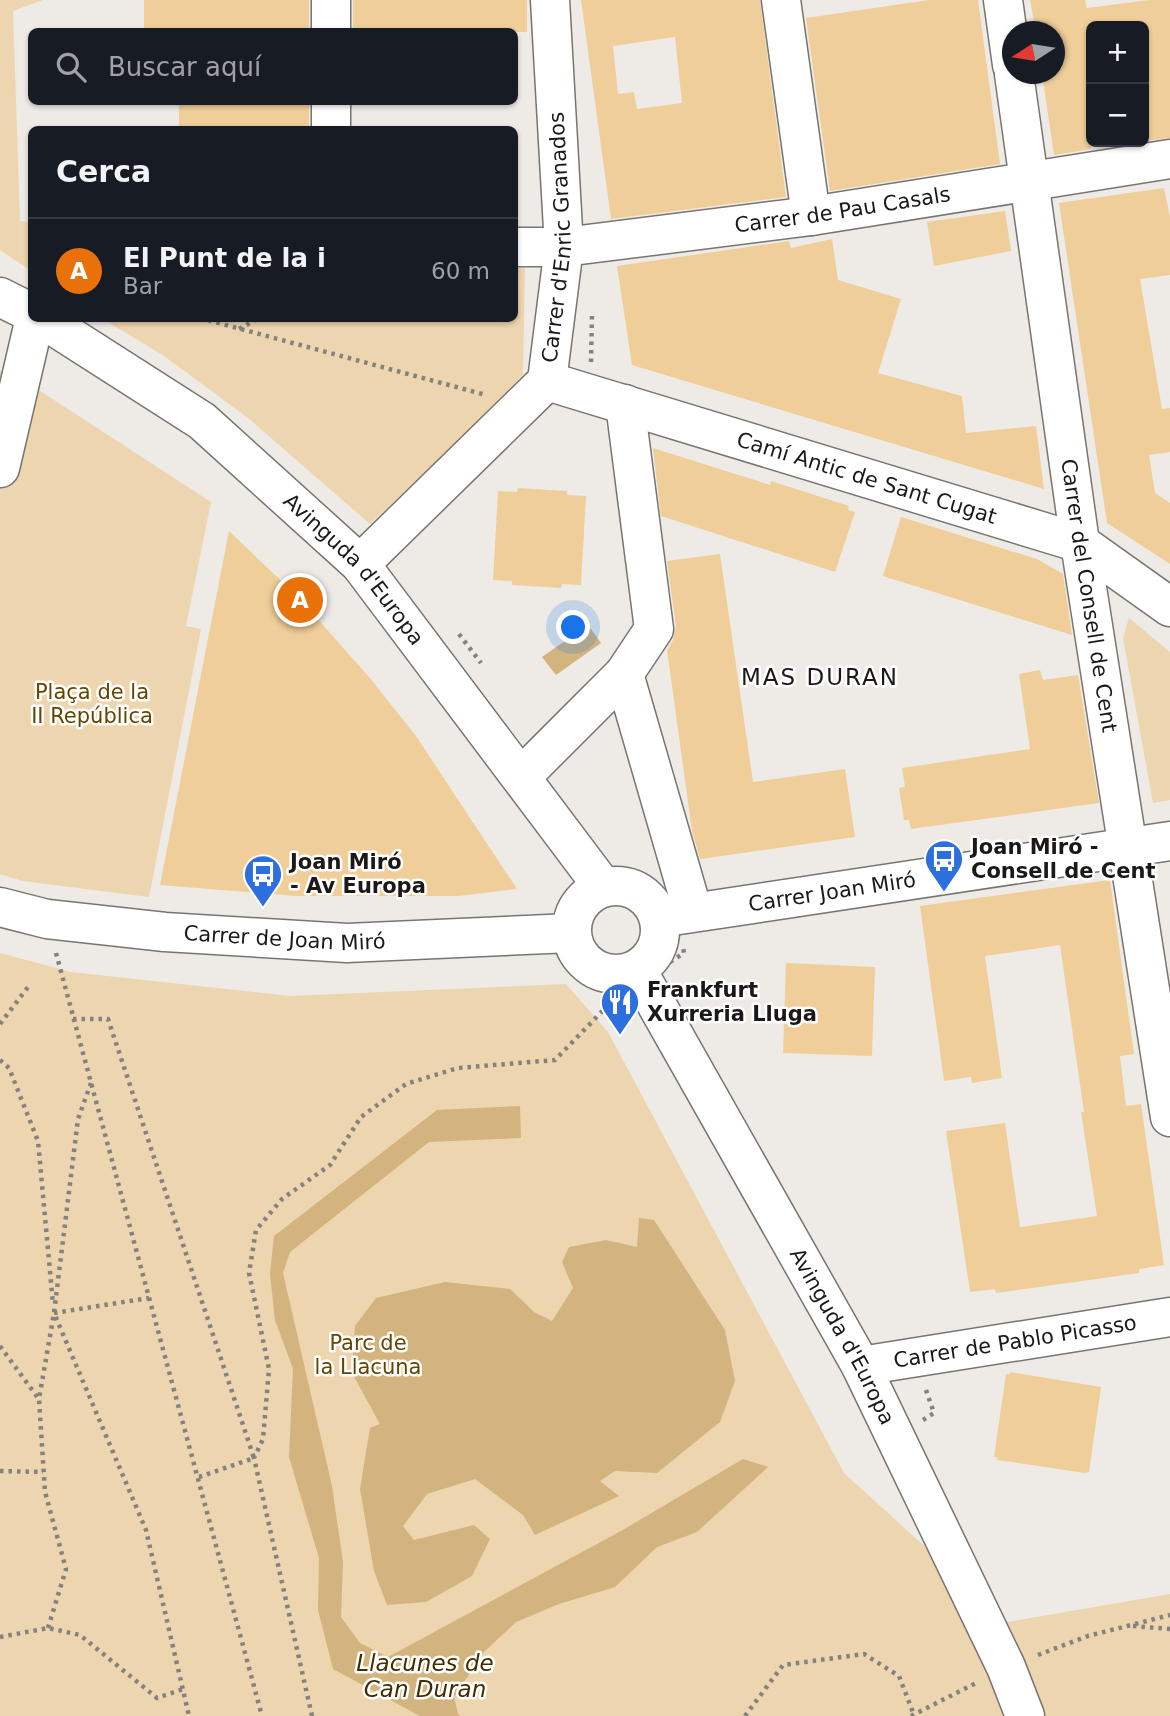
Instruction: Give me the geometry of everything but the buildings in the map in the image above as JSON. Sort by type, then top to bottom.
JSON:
[{"type":"street","points":[[331,0],[331,28]]},
{"type":"street","name":"Carrer d'Enric Granados","points":[[535,393],[564,247],[550,0]]},
{"type":"street","points":[[781,0],[811,216]]},
{"type":"street","points":[[1003,0],[1006,21]]},
{"type":"street","name":"Carrer del Consell de Cent","points":[[1015,84],[1080,543],[1170,1117]]},
{"type":"street","points":[[331,105],[331,126]]},
{"type":"street","name":"Carrer de Pau Casals","points":[[518,247],[564,247],[811,216],[1170,159]]},
{"type":"street","points":[[0,297],[28,311]]},
{"type":"street","points":[[0,468],[34,322]]},
{"type":"street","name":"Avinguda d'Europa","points":[[47,322],[201,421],[360,564],[603,887]]},
{"type":"street","points":[[360,564],[535,393]]},
{"type":"street","name":"Camí Antic de Sant Cugat","points":[[535,393],[625,404],[1080,543],[1170,607]]},
{"type":"street","points":[[521,778],[624,674],[654,629],[625,404]]},
{"type":"street","points":[[570,950],[572,941],[583,960],[596,970],[628,982],[654,954],[660,937],[676,915],[624,674]]},
{"type":"street","name":"Carrer Joan Miró","points":[[676,915],[1170,841]]},
{"type":"street","points":[[570,950],[576,909],[590,894],[603,887],[618,885],[636,890],[655,908],[676,915]]},
{"type":"street","name":"Carrer de Joan Miró","points":[[0,907],[47,919],[165,932],[347,943],[570,950]]},
{"type":"street","name":"Avinguda d'Europa","points":[[628,982],[861,1366],[1006,1667],[1025,1716]]},
{"type":"street","name":"Carrer de Pablo Picasso","points":[[861,1366],[1170,1317]]},
{"type":"path","points":[[214,322],[535,393]]},
{"type":"path","points":[[239,329],[252,322]]},
{"type":"path","points":[[54,946],[262,1716]]},
{"type":"path","points":[[570,950],[604,980],[628,982]]},
{"type":"path","points":[[198,1477],[254,1458],[263,1439],[269,1369],[249,1273],[256,1230],[282,1199],[330,1165],[360,1117],[406,1084],[458,1068],[555,1060],[628,982]]},
{"type":"path","points":[[0,1024],[28,987]]},
{"type":"path","points":[[74,1019],[108,1019],[254,1458],[312,1716]]},
{"type":"path","points":[[0,1060],[9,1068],[38,1141],[54,1313],[146,1530],[189,1716]]},
{"type":"path","points":[[48,1629],[66,1569],[45,1492],[39,1399],[54,1313],[78,1119],[91,1082]]},
{"type":"path","points":[[54,1313],[149,1298]]},
{"type":"path","points":[[0,1346],[39,1399]]},
{"type":"path","points":[[0,1471],[43,1472]]},
{"type":"path","points":[[745,1716],[783,1665],[864,1654],[899,1676],[912,1715],[1006,1667],[1087,1636],[1170,1615]]},
{"type":"path","points":[[1129,1625],[1170,1629]]},
{"type":"path","points":[[0,1637],[48,1629],[80,1635],[157,1698],[183,1689]]},
{"type":"green space","points":[[0,0],[43,0],[13,11],[20,221],[28,222],[28,269],[0,250]]},
{"type":"green space","points":[[518,268],[525,268],[523,374],[499,402],[370,524],[248,418],[164,356],[108,322],[518,322]]},
{"type":"green space","name":"Plaça de la II República","points":[[0,371],[28,383],[211,502],[186,626],[201,629],[149,897],[22,881],[0,874]]},
{"type":"green space","points":[[1129,618],[1170,652],[1170,800],[1153,803],[1123,638]]},
{"type":"green space","name":"Parc de la Llacuna","points":[[0,953],[71,972],[290,996],[566,984],[608,1032],[844,1473],[1008,1622],[1170,1594],[1170,1716],[0,1716]]},
{"type":"water","points":[[588,625],[601,643],[556,675],[542,657]]},
{"type":"water","name":"Llacunes de Can Duran","points":[[520,1106],[521,1138],[429,1142],[290,1252],[283,1273],[332,1486],[343,1562],[341,1617],[360,1643],[388,1657],[621,1531],[743,1459],[768,1467],[697,1532],[657,1547],[615,1587],[559,1604],[516,1622],[484,1652],[454,1697],[458,1714],[461,1716],[420,1716],[333,1669],[318,1610],[319,1558],[289,1457],[293,1369],[275,1320],[270,1274],[274,1236],[437,1110]]},
{"type":"water","points":[[639,1218],[654,1220],[725,1330],[735,1381],[720,1422],[657,1473],[615,1471],[600,1481],[619,1496],[535,1535],[523,1515],[475,1479],[427,1494],[403,1526],[414,1540],[474,1525],[490,1539],[472,1576],[426,1602],[387,1605],[374,1571],[360,1489],[370,1428],[380,1424],[352,1373],[355,1326],[376,1298],[445,1282],[510,1289],[534,1312],[552,1321],[573,1288],[562,1262],[569,1247],[606,1240],[637,1247]]},
{"type":"place","name":"El Punt de la i","points":[[300,600]]},
{"type":"place","name":"Joan Miró - Consell de Cent","points":[[944,893]]},
{"type":"place","name":"Joan Miró - Av Europa","points":[[263,908]]},
{"type":"place","name":"Frankfurt Xurreria Lluga","points":[[620,1036]]},
{"type":"district","name":"MAS DURAN","points":[[820,677]]}]
